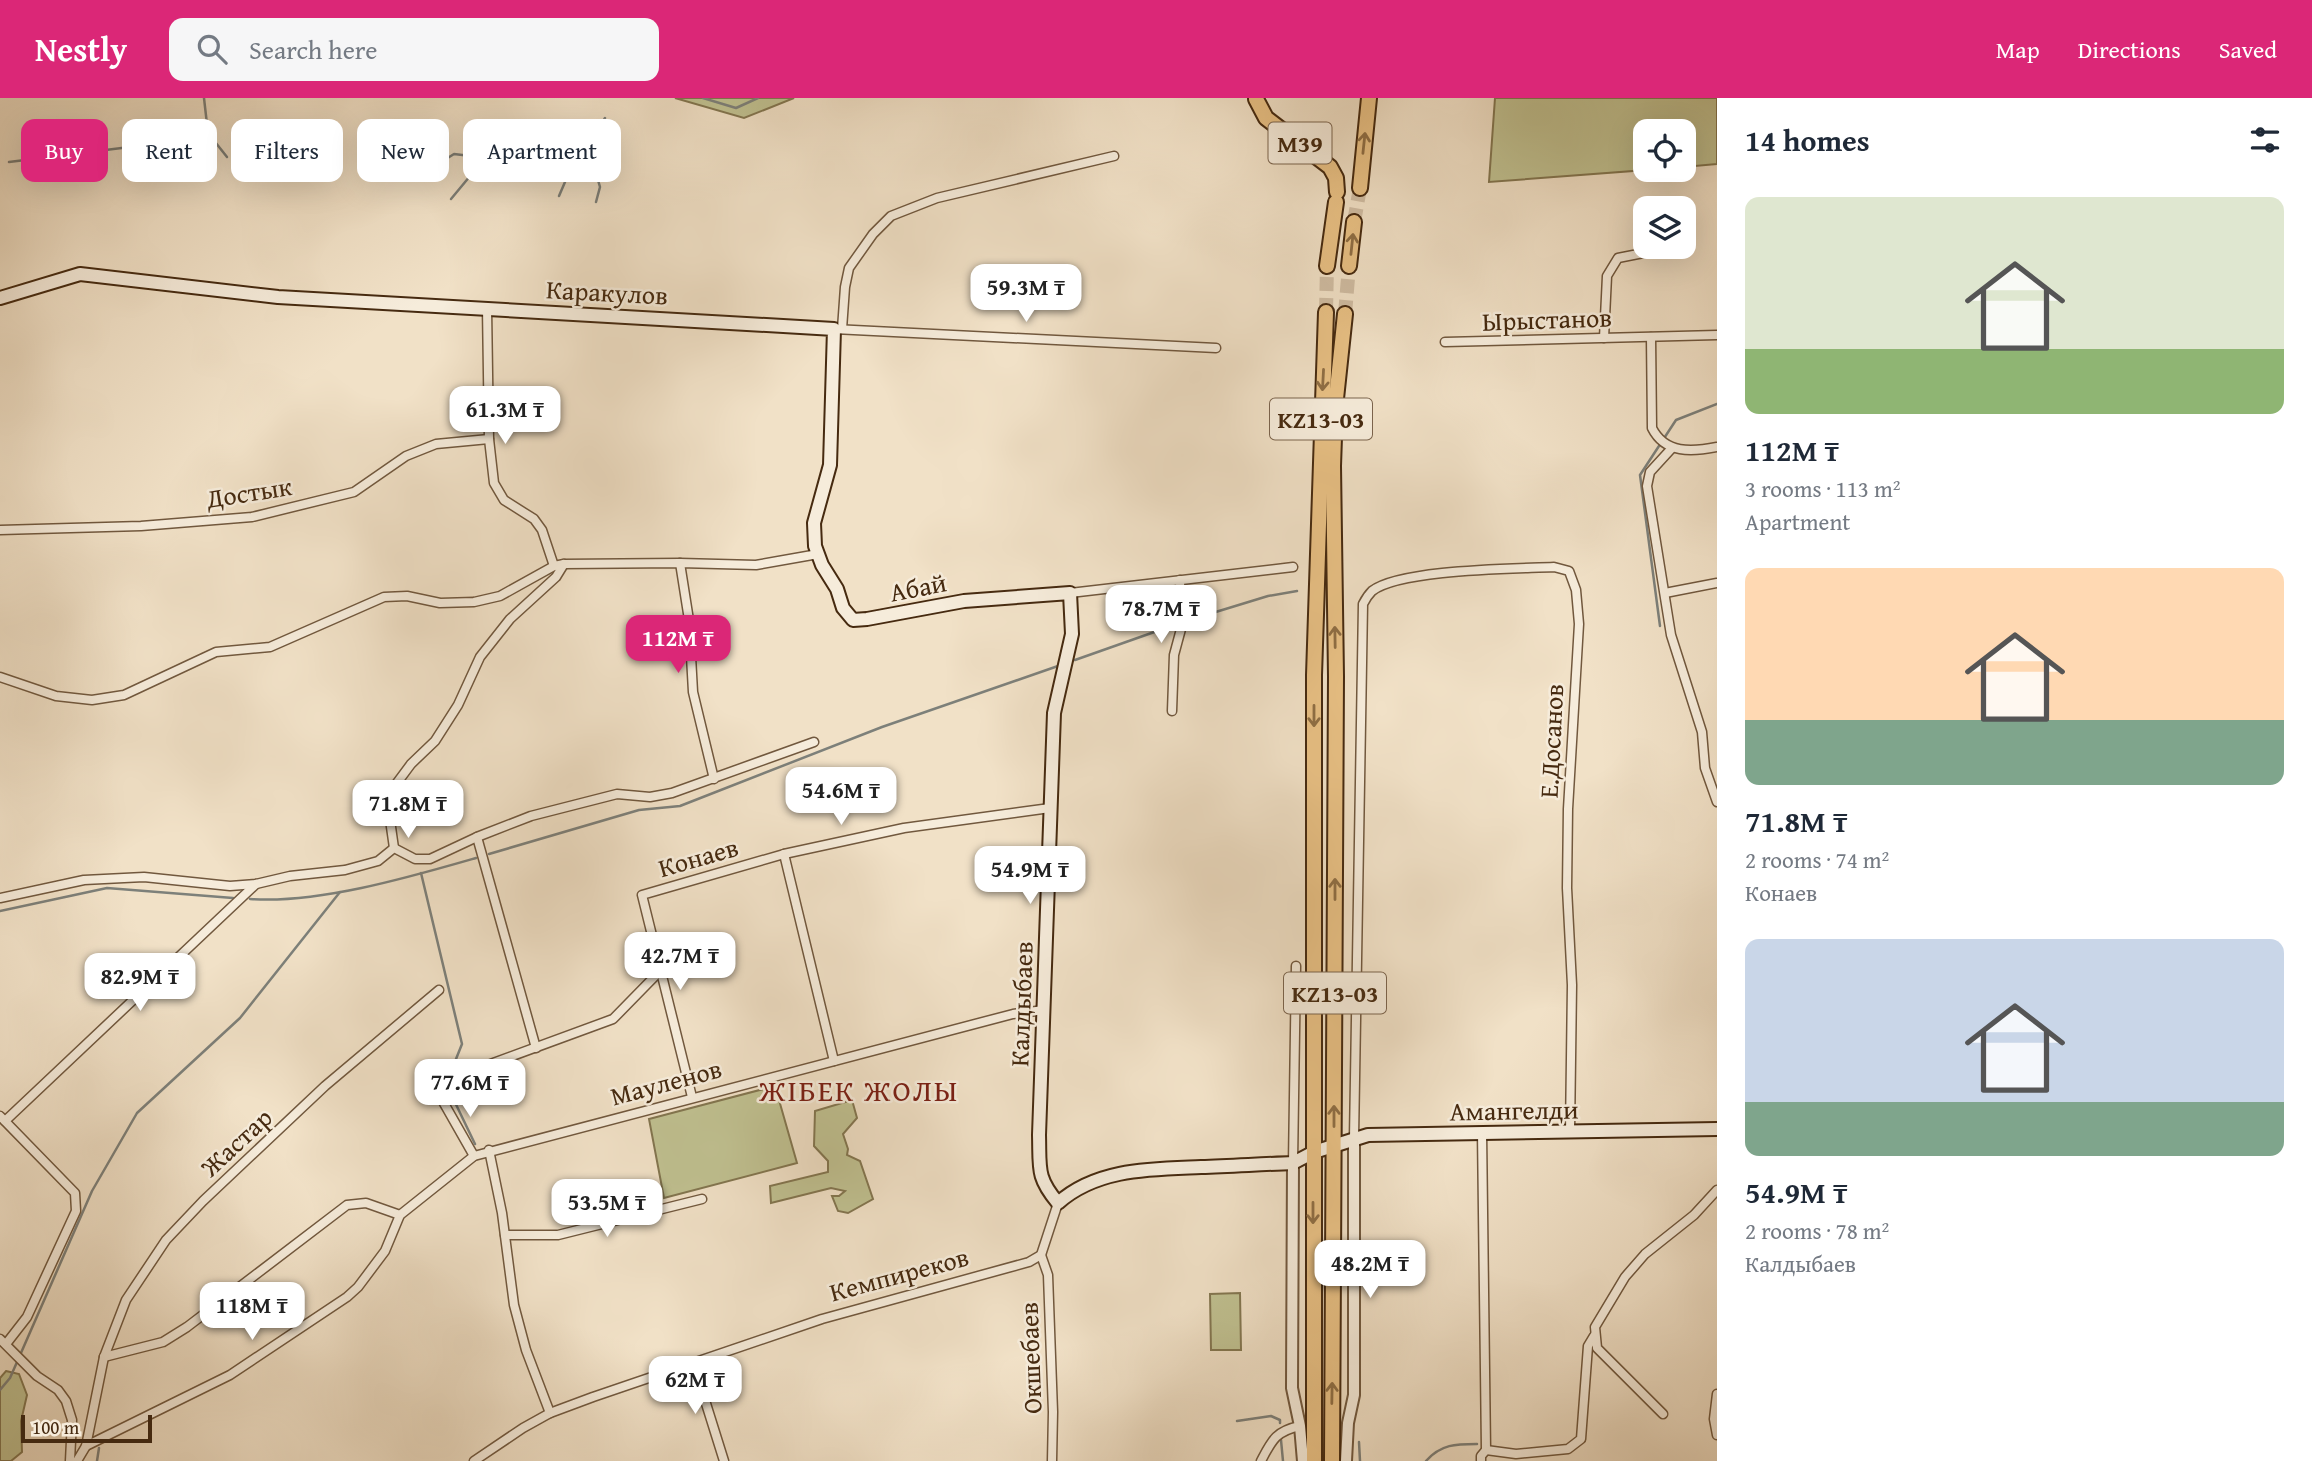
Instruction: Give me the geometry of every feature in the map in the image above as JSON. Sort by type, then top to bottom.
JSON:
[{"type":"highway","name":"M39","points":[[1360,188],[1369,98]]},
{"type":"highway","name":"M39","points":[[1256,99],[1266,118],[1330,167],[1336,178],[1327,266]]},
{"type":"highway","points":[[1349,266],[1354,222]]},
{"type":"highway","name":"KZ13-03","points":[[1326,312],[1327,525],[1336,676],[1332,1461]]},
{"type":"highway","name":"KZ13-03","points":[[1314,1461],[1314,675],[1345,314]]},
{"type":"highway","points":[[1314,675],[1336,676]]},
{"type":"main road","name":"Каракулов","points":[[0,298],[80,274],[278,297],[838,329]]},
{"type":"main road","name":"Абай","points":[[838,329],[830,465],[814,523],[818,554],[843,608],[853,620],[897,615],[964,601],[1069,593]]},
{"type":"main road","name":"Калдыбаев","points":[[1058,1203],[1044,1187],[1040,1170],[1039,1135],[1050,808],[1057,694],[1072,634],[1069,593]]},
{"type":"main road","name":"Амангелди","points":[[1314,1152],[1368,1135],[1717,1129]]},
{"type":"main road","points":[[1058,1203],[1085,1184],[1116,1174],[1149,1169],[1293,1163],[1314,1152]]},
{"type":"street","points":[[838,329],[849,268],[873,234],[891,216],[937,198],[1114,156]]},
{"type":"street","points":[[1604,338],[1607,276],[1618,258],[1633,255]]},
{"type":"street","points":[[487,307],[489,439],[494,483],[504,500],[534,519],[542,530],[554,566]]},
{"type":"street","name":"Каракулов","points":[[838,329],[1216,348]]},
{"type":"street","name":"Ырыстанов","points":[[1445,342],[1717,335]]},
{"type":"street","name":"Ырыстанов","points":[[1651,337],[1652,428],[1657,438],[1672,448]]},
{"type":"street","name":"Достык","points":[[0,530],[141,526],[252,517],[354,492],[406,456],[436,444],[489,439]]},
{"type":"street","points":[[1717,447],[1695,451],[1672,448],[1650,472],[1647,486],[1671,635],[1702,732],[1705,768],[1717,802]]},
{"type":"street","points":[[0,677],[56,696],[92,700],[124,695],[216,652],[270,648],[384,597],[407,596],[440,603],[474,602],[500,596],[554,566],[564,564],[756,565],[818,554]]},
{"type":"street","points":[[680,563],[689,620],[694,692],[714,779]]},
{"type":"street","points":[[394,848],[389,813],[391,791],[411,764],[436,741],[458,705],[480,657],[510,619],[556,578],[564,564]]},
{"type":"street","name":"Абай","points":[[1069,593],[1293,567]]},
{"type":"street","name":"Е.Досанов","points":[[1354,1138],[1363,604],[1372,591],[1396,581],[1443,573],[1554,567],[1569,571],[1576,590],[1579,624],[1568,810],[1567,888],[1572,985],[1570,1132]]},
{"type":"street","points":[[1172,711],[1174,655],[1181,629],[1180,580]]},
{"type":"street","points":[[1665,593],[1717,583]]},
{"type":"street","points":[[394,848],[415,859],[430,859],[531,816],[617,794],[650,797],[672,793],[814,742]]},
{"type":"street","name":"Конаев","points":[[692,1097],[642,895],[784,854],[904,828],[1050,808]]},
{"type":"street","points":[[477,837],[536,1048]]},
{"type":"street","points":[[0,898],[84,880],[144,877],[230,886],[256,884],[290,876],[345,870],[378,861],[394,848]]},
{"type":"street","points":[[784,854],[834,1061]]},
{"type":"street","points":[[69,1461],[72,1420],[66,1401],[58,1390],[37,1376],[3,1342],[27,1317],[76,1211],[75,1193],[2,1119],[256,884]]},
{"type":"street","points":[[1296,966],[1292,1388],[1300,1426],[1303,1461]]},
{"type":"street","points":[[458,1076],[614,1018],[660,971]]},
{"type":"street","name":"Жастар","points":[[77,1461],[86,1446],[104,1357],[126,1300],[166,1240],[326,1086],[439,990]]},
{"type":"street","name":"Мауленов","points":[[400,1215],[474,1156],[489,1150],[1013,1014],[1044,1010]]},
{"type":"street","points":[[441,1098],[474,1156]]},
{"type":"street","points":[[1481,1461],[1486,1450],[1482,1132]]},
{"type":"street","points":[[1346,1461],[1348,1423],[1354,1395],[1354,1138]]},
{"type":"street","points":[[489,1150],[505,1234],[514,1305],[526,1350],[550,1413]]},
{"type":"street","points":[[1662,1414],[1597,1348],[1595,1327],[1632,1269],[1645,1254],[1694,1215],[1717,1190]]},
{"type":"street","points":[[505,1234],[558,1235],[702,1199]]},
{"type":"street","points":[[86,1446],[230,1375],[347,1297],[358,1287],[385,1251],[400,1215],[366,1203],[347,1205],[187,1327],[163,1342],[104,1357]]},
{"type":"street","points":[[1041,1255],[1058,1203]]},
{"type":"street","name":"Кемпиреков","points":[[474,1461],[550,1413],[822,1319],[1029,1262],[1041,1255]]},
{"type":"street","name":"Окшебаев","points":[[1041,1255],[1048,1275],[1052,1461]]},
{"type":"street","points":[[1486,1450],[1516,1454],[1568,1449],[1581,1440],[1588,1346],[1594,1336]]},
{"type":"street","points":[[693,1362],[724,1461]]},
{"type":"street","points":[[1717,1394],[1714,1419],[1717,1435]]},
{"type":"street","points":[[1261,1461],[1271,1441],[1283,1429],[1300,1426]]},
{"type":"green space","points":[[675,98],[794,98],[744,118]]},
{"type":"green space","points":[[1495,98],[1717,98],[1717,164],[1696,166],[1696,119],[1633,119],[1633,171],[1489,182]]},
{"type":"green space","points":[[775,1086],[797,1163],[664,1198],[649,1119]]},
{"type":"green space","points":[[852,1100],[857,1118],[843,1134],[848,1149],[847,1155],[860,1161],[873,1199],[848,1213],[838,1211],[832,1196],[839,1196],[845,1191],[831,1188],[771,1203],[770,1186],[828,1172],[828,1161],[814,1146],[815,1111]]},
{"type":"green space","points":[[1240,1293],[1241,1350],[1211,1350],[1210,1294]]},
{"type":"green space","points":[[6,1371],[19,1374],[27,1395],[21,1421],[22,1452],[11,1461],[0,1461],[0,1378]]},
{"type":"waterway","points":[[9,162],[186,140],[208,133],[204,98]]},
{"type":"waterway","points":[[703,98],[736,108],[758,98]]},
{"type":"waterway","points":[[449,157],[454,154],[571,168],[576,159],[593,163],[597,131],[605,118]]},
{"type":"waterway","points":[[217,144],[227,157]]},
{"type":"waterway","points":[[451,199],[465,182]]},
{"type":"waterway","points":[[559,196],[565,182]]},
{"type":"waterway","points":[[596,202],[599,182]]},
{"type":"waterway","points":[[1660,626],[1640,475],[1676,420],[1717,404]]},
{"type":"waterway","points":[[1183,622],[1268,596],[1297,591]]},
{"type":"waterway","points":[[1075,660],[1177,624]]},
{"type":"waterway","points":[[489,854],[639,810],[680,806],[882,727],[1058,666]]},
{"type":"waterway","points":[[250,899],[305,897],[364,888],[476,858]]},
{"type":"waterway","points":[[421,873],[462,1044],[448,1079],[450,1092],[475,1144]]},
{"type":"waterway","points":[[0,911],[107,888],[233,898]]},
{"type":"waterway","points":[[0,1390],[10,1378],[92,1191],[137,1113],[240,1018],[340,892]]},
{"type":"waterway","points":[[1237,1421],[1271,1416],[1280,1420],[1280,1423]]},
{"type":"waterway","points":[[1281,1440],[1283,1461]]},
{"type":"waterway","points":[[1359,1442],[1360,1461]]},
{"type":"waterway","points":[[1426,1461],[1437,1451],[1449,1446],[1477,1444]]},
{"type":"waterway","points":[[97,1461],[99,1448]]},
{"type":"tunnel","points":[[1354,222],[1360,188]]},
{"type":"tunnel","points":[[1326,312],[1327,266]]},
{"type":"tunnel","points":[[1345,314],[1349,266]]},
{"type":"district","name":"ЖІБЕК ЖОЛЫ","points":[[859,1090]]}]
